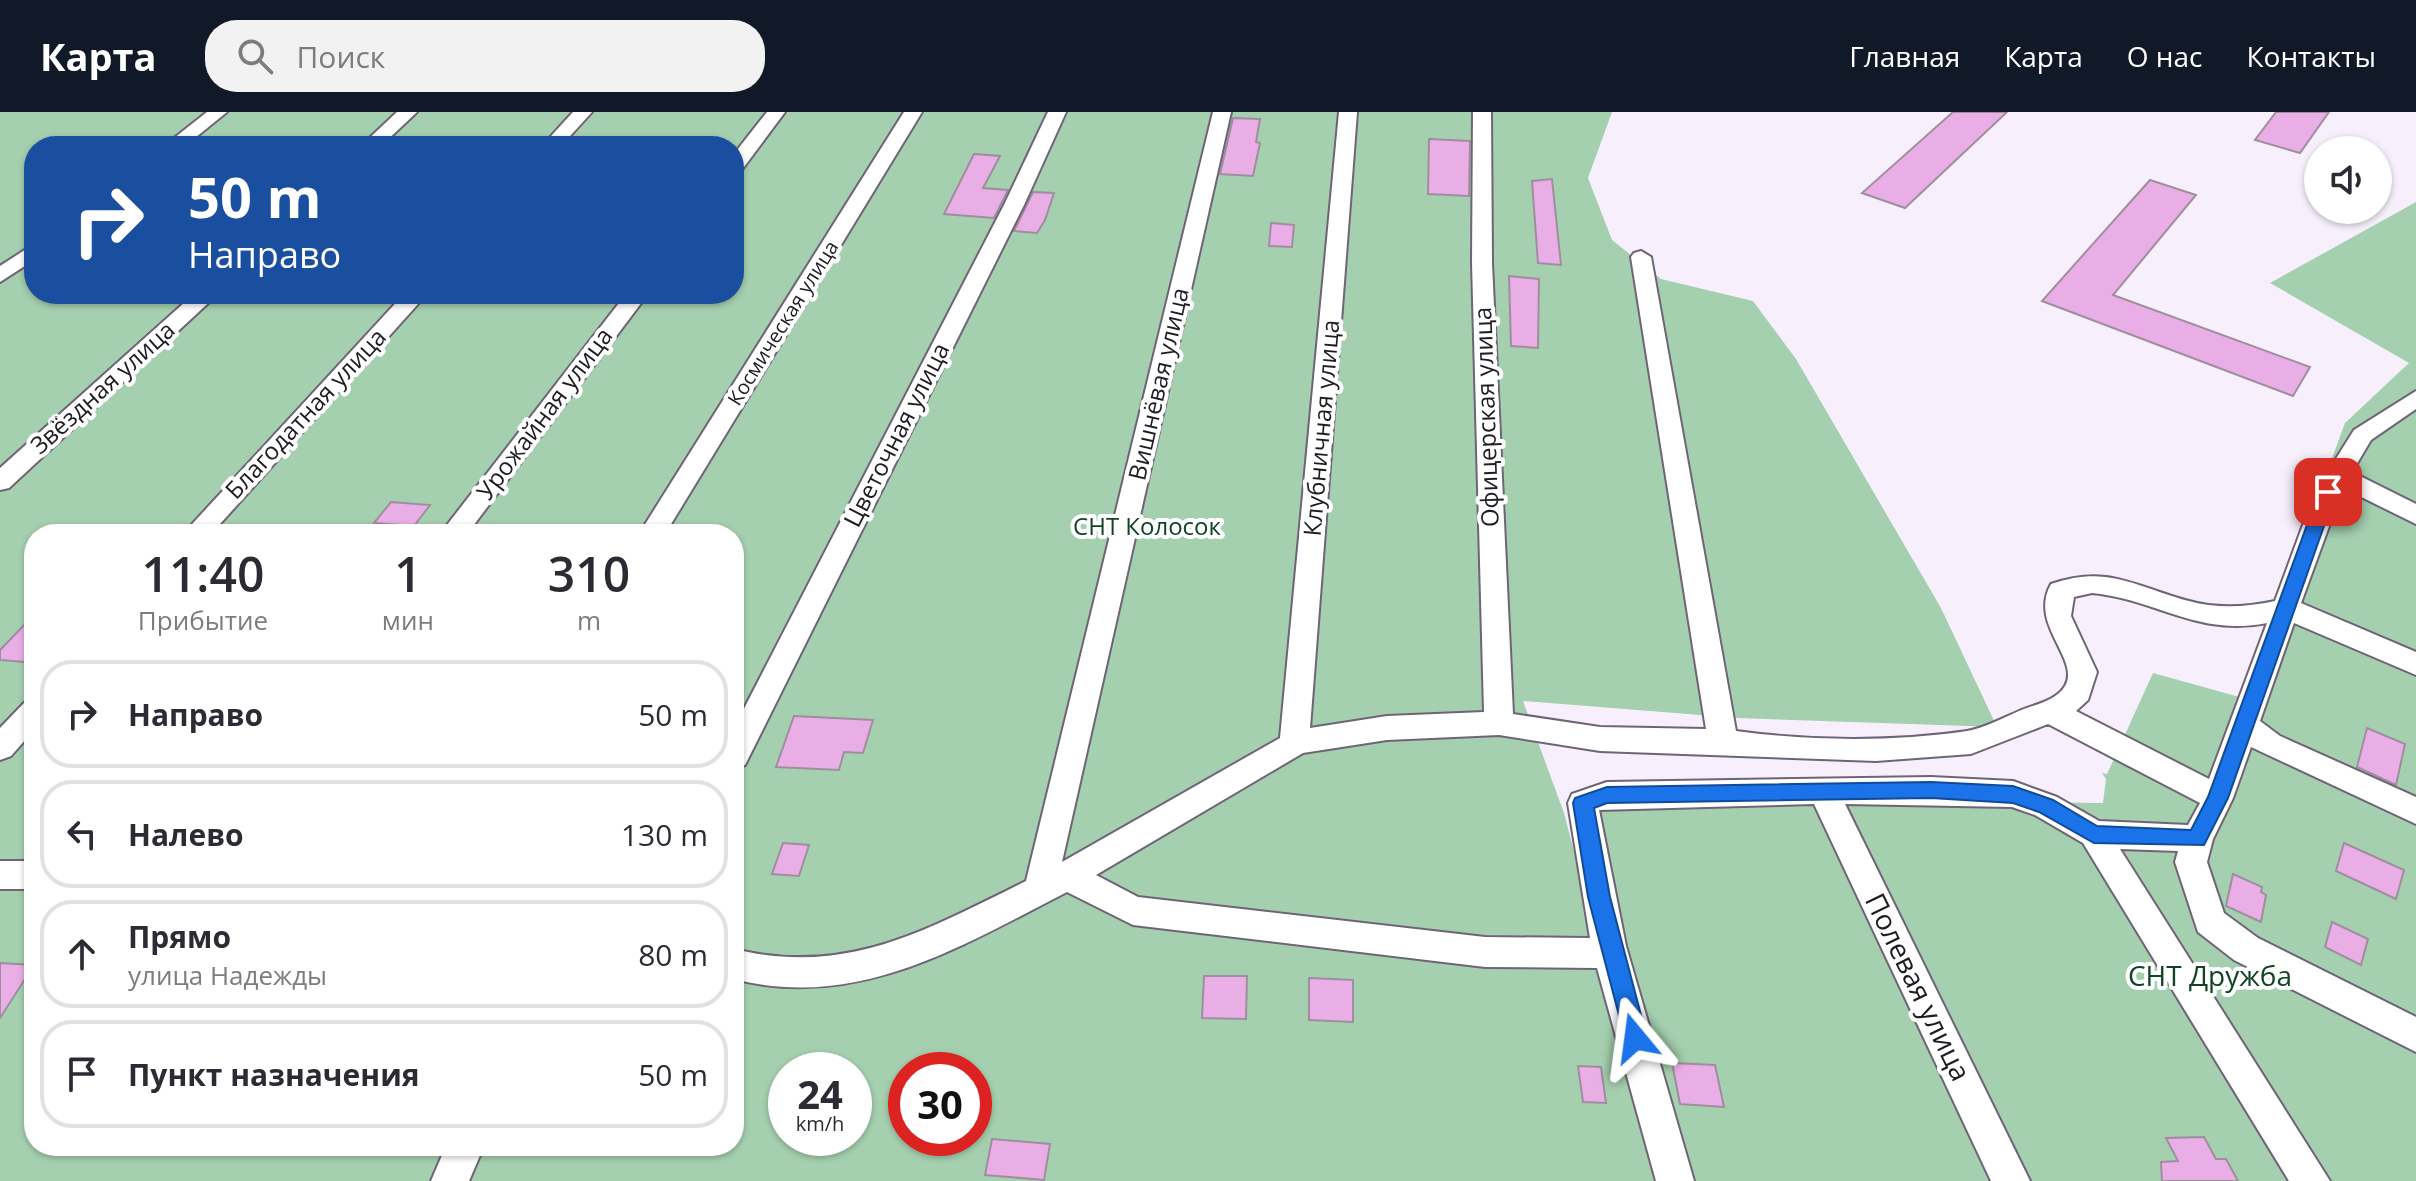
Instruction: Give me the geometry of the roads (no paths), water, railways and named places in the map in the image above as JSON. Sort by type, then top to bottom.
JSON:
[{"type":"street","points":[[186,136],[218,112]]},
{"type":"street","points":[[381,136],[408,112]]},
{"type":"street","points":[[560,136],[583,112]]},
{"type":"street","points":[[744,154],[776,112]]},
{"type":"street","name":"Космическая улица","points":[[658,524],[913,112]]},
{"type":"street","name":"Цветочная улица","points":[[744,737],[1014,205],[1057,112]]},
{"type":"street","name":"Вишнёвая улица","points":[[1054,883],[1222,112]]},
{"type":"street","name":"Клубничная улица","points":[[1294,744],[1348,112]]},
{"type":"street","name":"Офицерская улица","points":[[1482,112],[1482,279],[1499,723]]},
{"type":"street","points":[[1641,257],[1723,741]]},
{"type":"street","points":[[0,276],[24,258]]},
{"type":"street","name":"Звёздная улица","points":[[0,482],[196,304]]},
{"type":"street","name":"Благодатная улица","points":[[205,524],[407,304]]},
{"type":"street","name":"Урожайная улица","points":[[461,524],[629,304]]},
{"type":"street","points":[[2416,398],[2362,435],[2328,492],[2218,798],[2197,839],[2191,862],[2210,922],[2246,949],[2416,1035]]},
{"type":"street","points":[[2338,475],[2416,515]]},
{"type":"street","points":[[744,967],[773,974],[843,970],[915,952],[1054,883],[1294,744],[1326,735],[1387,728],[1499,723],[1600,739],[1723,741],[1775,748],[1876,749],[1971,742],[2061,707],[2078,692],[2083,672],[2057,616],[2061,591],[2077,583],[2123,587],[2189,612],[2254,618],[2286,608],[2416,664]]},
{"type":"street","points":[[2049,711],[2218,798]]},
{"type":"street","points":[[0,748],[24,722]]},
{"type":"street","points":[[2244,725],[2269,744],[2416,811]]},
{"type":"street","points":[[1675,1181],[1612,953],[1587,840],[1583,803],[1607,795],[1931,790],[2013,794],[2046,806],[2094,834],[2197,839]]},
{"type":"street","name":"Полевая улица","points":[[1825,794],[2011,1181]]},
{"type":"street","points":[[2094,834],[2311,1181]]},
{"type":"street","points":[[0,875],[24,875]]},
{"type":"street","points":[[1054,883],[1133,911],[1485,952],[1612,953]]},
{"type":"street","points":[[450,1181],[461,1156]]},
{"type":"park label","name":"СНТ Колосок","points":[[1147,527]]},
{"type":"park label","name":"СНТ Дружба","points":[[2210,976]]}]
